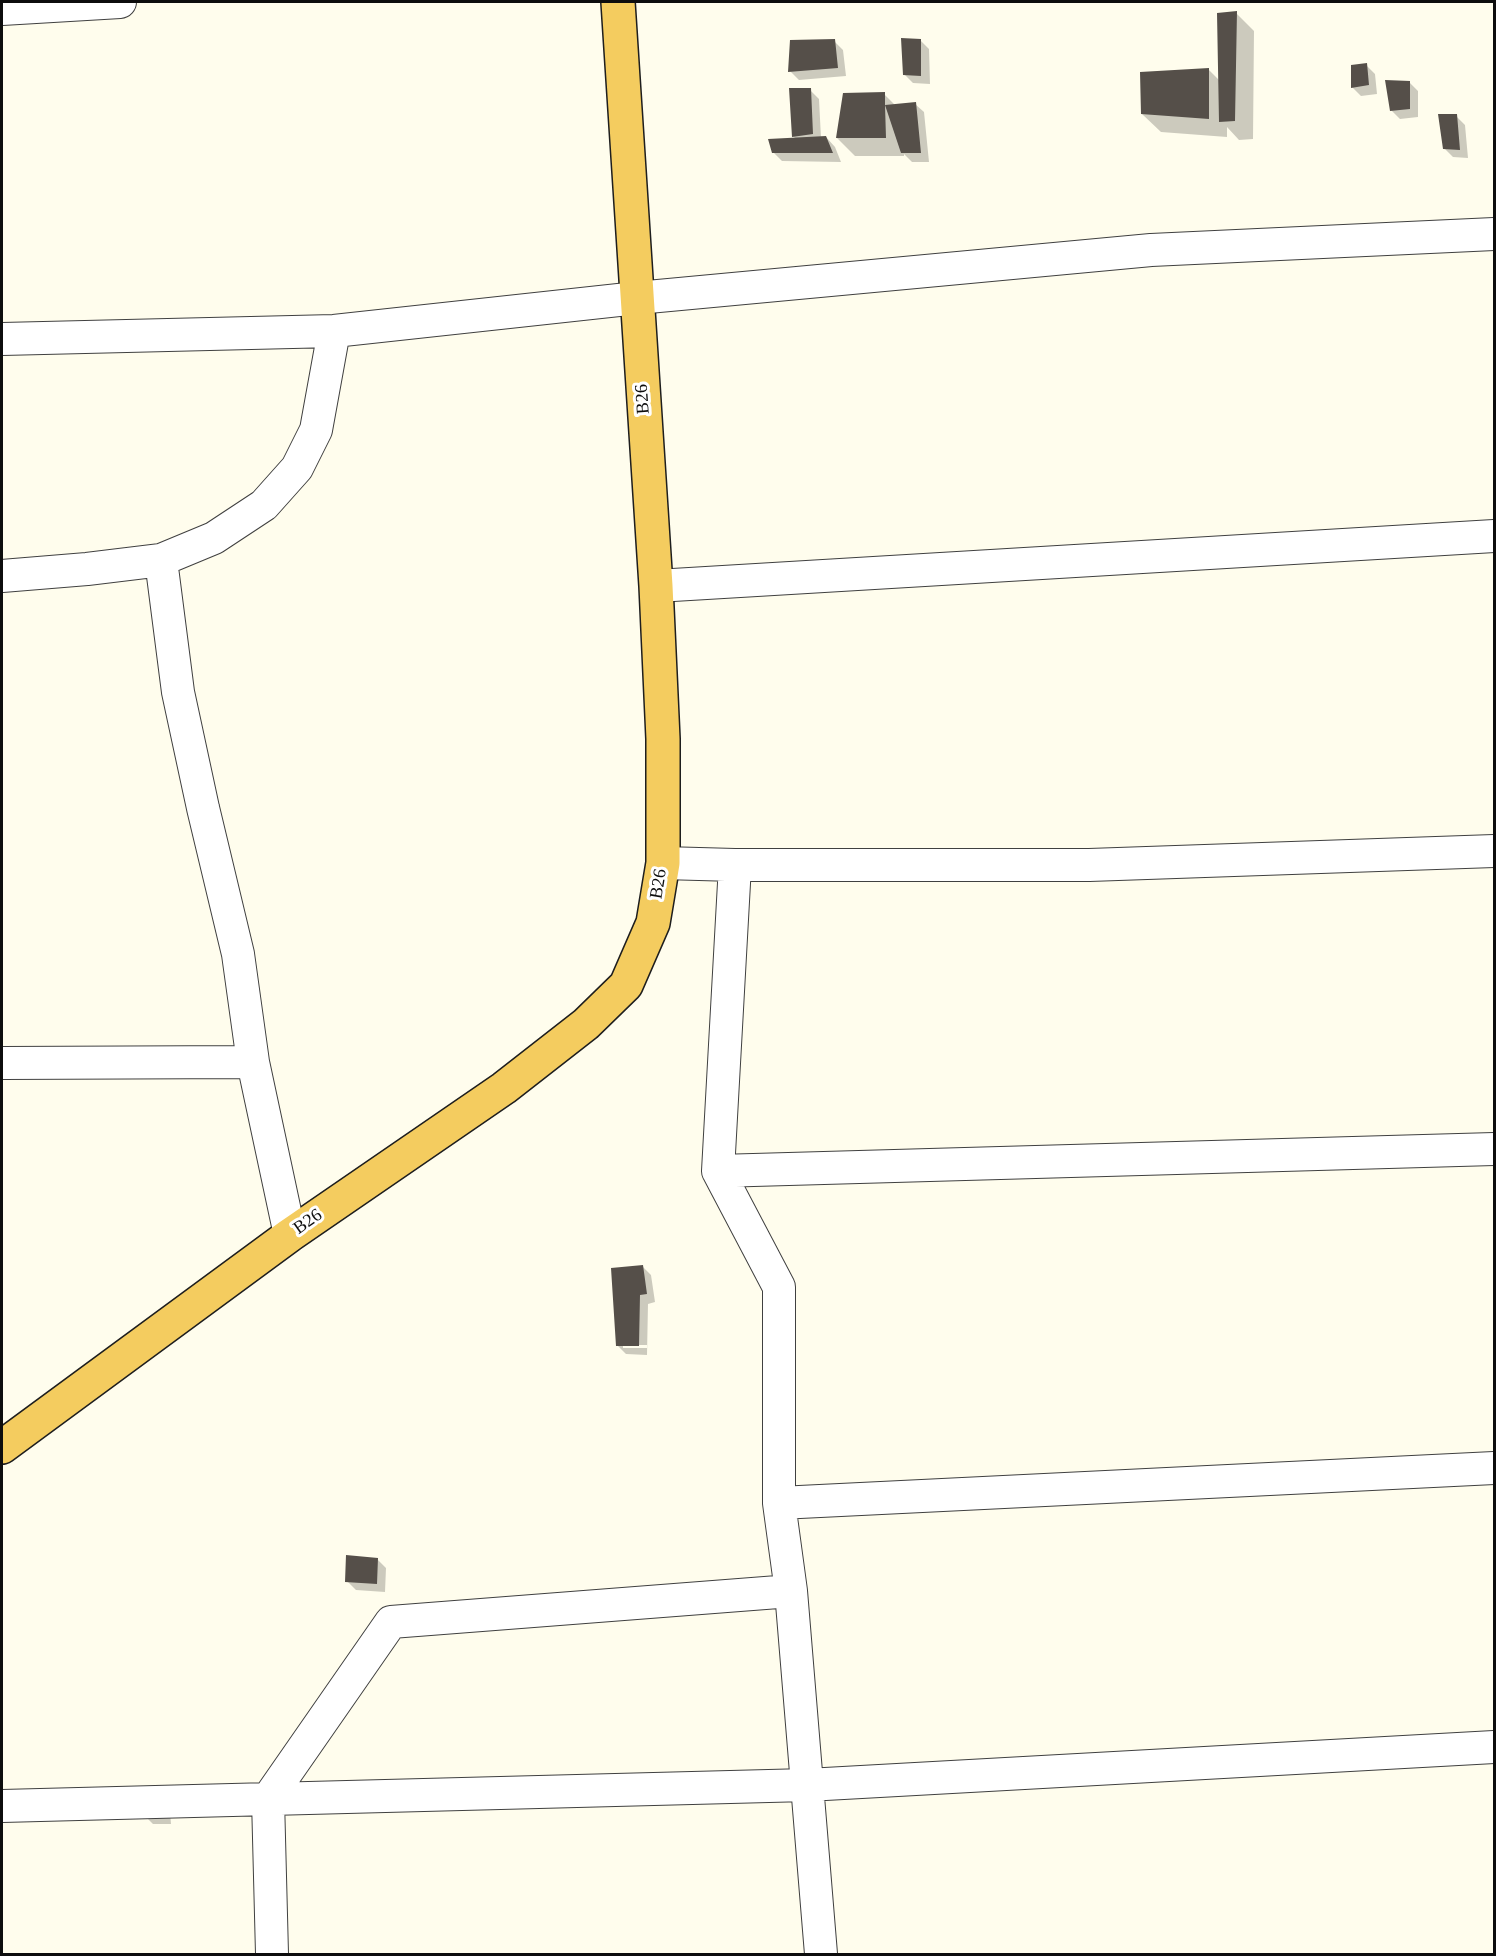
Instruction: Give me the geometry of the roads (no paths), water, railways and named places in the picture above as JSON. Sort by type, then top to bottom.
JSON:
[{"type":"highway","name":"B26","points":[[2,1447],[290,1235],[504,1088],[586,1024],[626,986],[653,923],[663,863],[663,739],[656,586],[618,2]]},
{"type":"street","points":[[2,9],[120,2]]},
{"type":"street","points":[[2,339],[334,331],[637,298],[1151,250],[1494,234]]},
{"type":"street","points":[[2,576],[87,570],[161,560],[214,538],[264,505],[297,468],[316,430],[334,331]]},
{"type":"street","points":[[656,586],[1494,536]]},
{"type":"street","points":[[161,560],[178,692],[238,954],[253,1062],[290,1235]]},
{"type":"street","points":[[663,863],[1089,865],[1494,851]]},
{"type":"street","points":[[735,865],[718,1170],[779,1287],[779,1503],[791,1591],[821,1954]]},
{"type":"street","points":[[2,1063],[253,1062]]},
{"type":"street","points":[[718,1170],[1494,1149]]},
{"type":"street","points":[[779,1503],[1494,1468]]},
{"type":"street","points":[[272,1954],[268,1799],[391,1622],[791,1591]]},
{"type":"street","points":[[2,1806],[807,1785],[1494,1747]]}]
